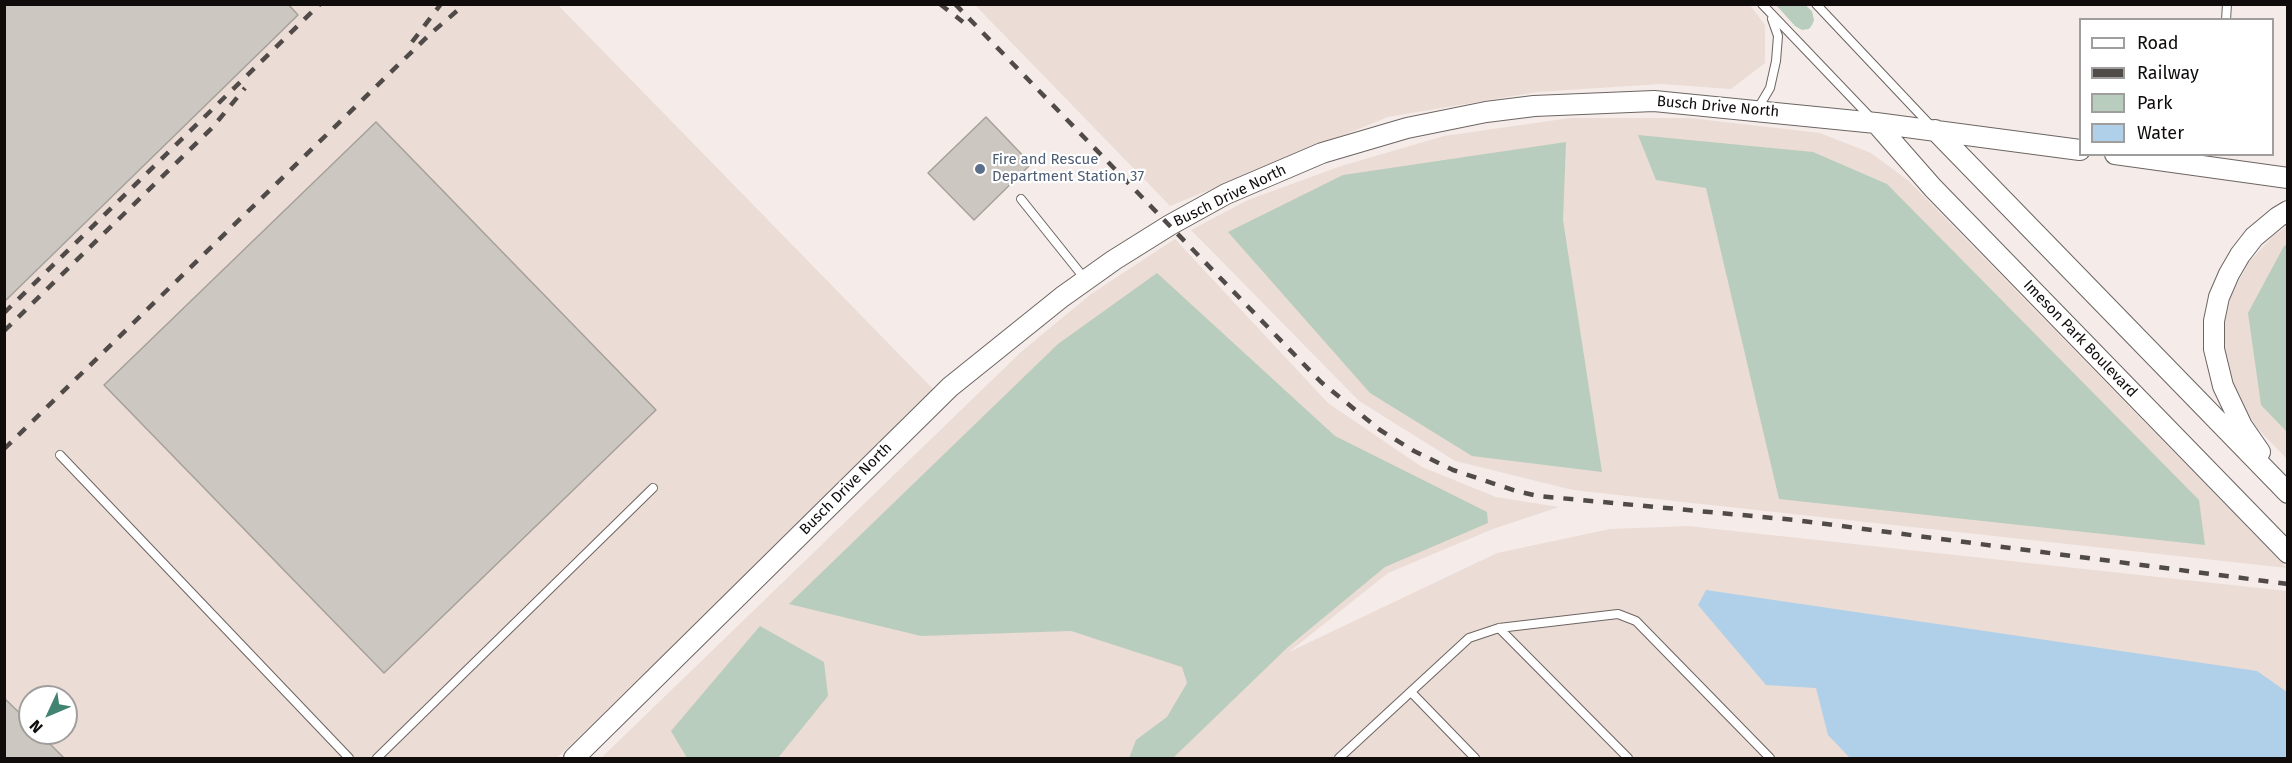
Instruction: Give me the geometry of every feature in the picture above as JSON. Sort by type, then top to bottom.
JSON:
[{"type":"street","name":"Busch Drive North","points":[[574,759],[950,387],[1086,280],[1170,225],[1226,194],[1322,153],[1407,128],[1486,112],[1534,106],[1654,101],[1876,123],[2079,150]]},
{"type":"street","name":"Imeson Park Boulevard","points":[[1876,123],[1933,188],[2288,553]]},
{"type":"street","points":[[1935,130],[2288,492]]},
{"type":"street","points":[[2133,156],[2216,165],[2288,178]]},
{"type":"street","points":[[2288,211],[2277,217],[2254,237],[2229,274],[2219,297],[2214,321],[2214,350],[2223,386],[2242,426],[2288,492]]},
{"type":"lane","points":[[1762,4],[1770,15],[1876,123]]},
{"type":"lane","points":[[1816,4],[1935,130]]},
{"type":"lane","points":[[1757,111],[1770,88],[1776,61],[1778,36],[1770,15]]},
{"type":"lane","points":[[1021,200],[1086,280]]},
{"type":"lane","points":[[60,455],[349,759]]},
{"type":"lane","points":[[377,759],[653,488]]},
{"type":"lane","points":[[1340,759],[1469,638],[1499,628],[1618,614],[1636,621],[1770,759]]},
{"type":"lane","points":[[1499,628],[1628,759]]},
{"type":"lane","points":[[1411,692],[1475,759]]},
{"type":"shaded area","points":[[4,5],[558,5],[935,391],[557,758],[5,758]]},
{"type":"shaded area","points":[[975,5],[1750,5],[1765,25],[1765,63],[1731,89],[1661,84],[1537,92],[1388,117],[1170,206]]},
{"type":"shaded area","points":[[1570,118],[1690,118],[1820,133],[1871,153],[1909,181],[2287,568],[1573,490],[1455,461],[1359,401],[1191,230],[1248,200],[1341,166],[1444,136]]},
{"type":"shaded area","points":[[2287,226],[2287,459],[2255,426],[2233,388],[2225,358],[2224,326],[2231,296],[2248,263],[2273,236]]},
{"type":"shaded area","points":[[1175,239],[1328,403],[1422,467],[1496,497],[1559,507],[1493,529],[1388,573],[1289,652],[1497,553],[1610,529],[1688,526],[2287,591],[2287,758],[601,758],[1021,352],[1091,294]]},
{"type":"green space","points":[[1776,5],[1805,5],[1812,11],[1814,20],[1812,25],[1809,29],[1802,30],[1795,26]]},
{"type":"green space","points":[[1638,135],[1813,152],[1887,184],[2199,500],[2205,545],[1779,499],[1706,188],[1656,180]]},
{"type":"green space","points":[[1566,142],[1563,220],[1602,472],[1472,456],[1370,393],[1228,232],[1343,175]]},
{"type":"green space","points":[[2287,244],[2287,432],[2261,405],[2248,313]]},
{"type":"green space","points":[[1157,273],[1335,436],[1487,512],[1488,523],[1385,567],[1288,647],[1173,758],[1129,758],[1136,740],[1167,717],[1187,683],[1182,667],[1071,631],[921,636],[789,604],[1058,344]]},
{"type":"green space","points":[[760,626],[824,662],[828,696],[778,758],[687,758],[671,731]]},
{"type":"water","points":[[1706,590],[2257,671],[2287,692],[2287,758],[1850,758],[1828,735],[1816,688],[1766,685],[1698,605]]},
{"type":"building","points":[[4,4],[288,4],[298,15],[4,302]]},
{"type":"building","name":"Fire and Rescue Department Station 37","points":[[986,117],[1031,164],[974,220],[928,173]]},
{"type":"building","points":[[376,122],[656,410],[384,673],[104,385]]},
{"type":"building","points":[[4,698],[18,711],[18,745],[51,745],[65,759],[4,759]]},
{"type":"railway","points":[[4,313],[320,4]]},
{"type":"railway","points":[[412,42],[441,4]]},
{"type":"railway","points":[[4,449],[429,35],[465,4]]},
{"type":"railway","points":[[940,4],[963,22]]},
{"type":"railway","points":[[955,4],[1321,382],[1380,430],[1414,451],[1453,470],[1538,496],[1795,520],[2288,584]]},
{"type":"railway","points":[[4,331],[212,128],[245,88]]},
{"type":"place","name":"Fire and Rescue Department Station 37","points":[[980,169]]}]
